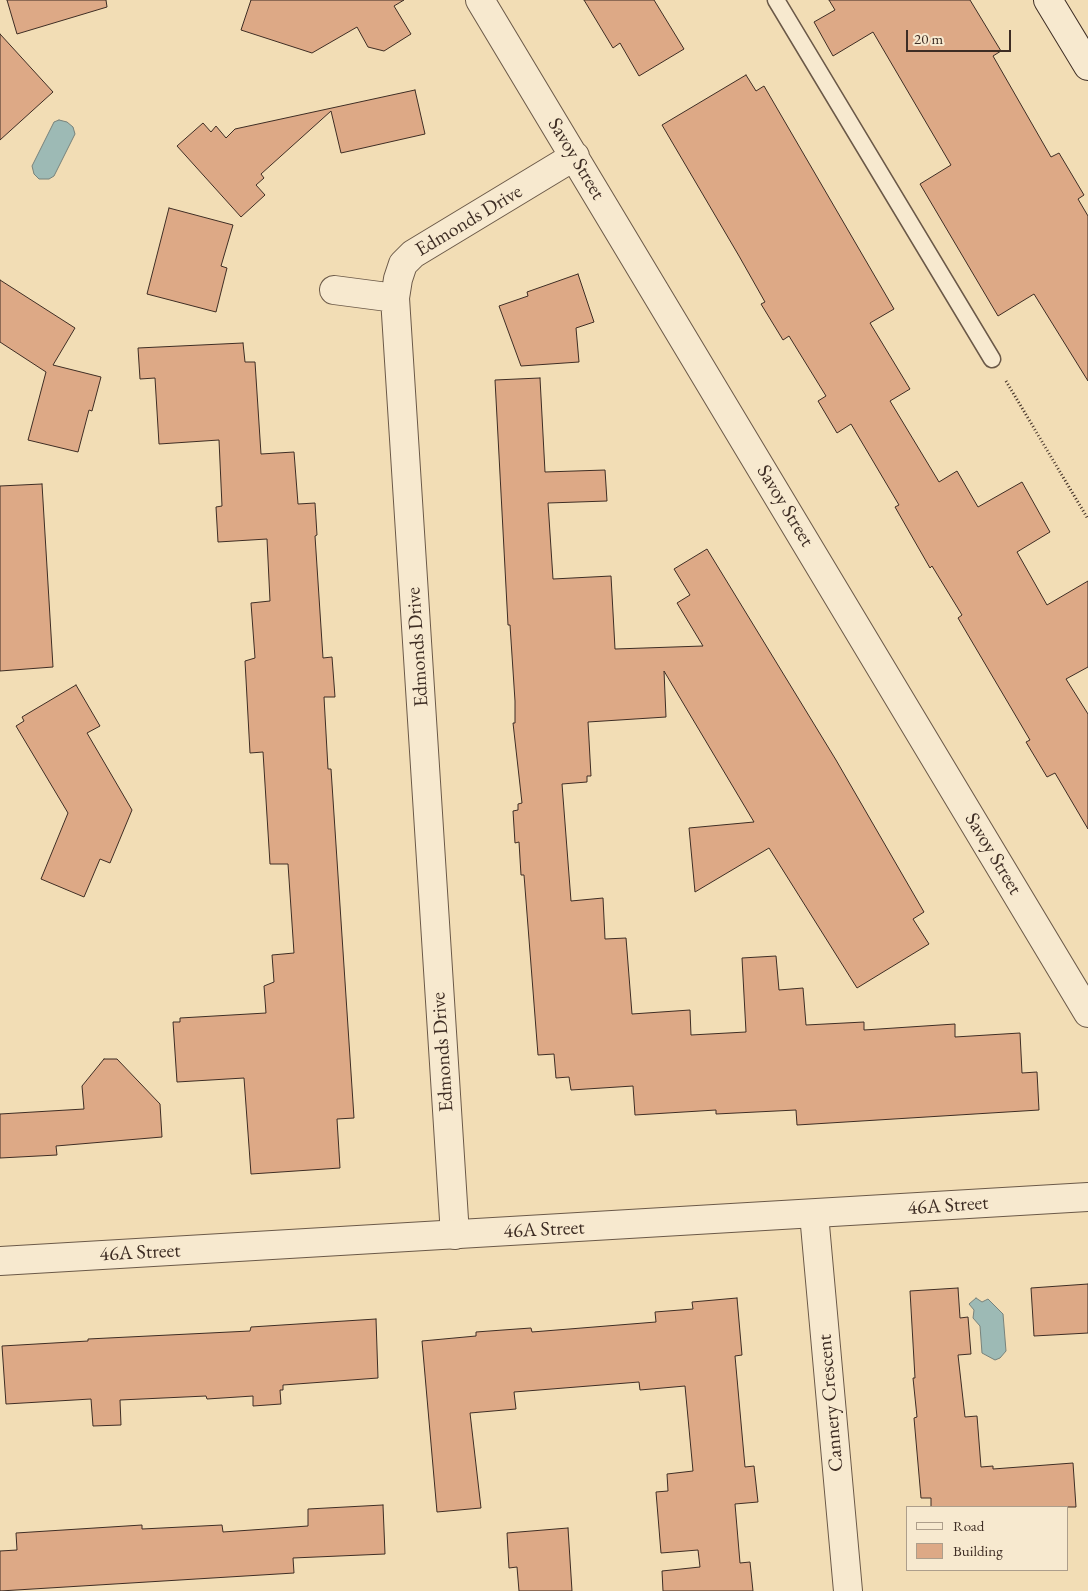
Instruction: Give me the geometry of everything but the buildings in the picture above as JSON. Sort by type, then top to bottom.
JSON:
[{"type":"street","name":"Savoy Street","points":[[480,0],[1088,1013]]},
{"type":"street","points":[[1048,0],[1088,66]]},
{"type":"street","name":"Edmonds Drive","points":[[455,1235],[395,298],[403,264],[412,254],[575,156]]},
{"type":"street","points":[[334,290],[395,298]]},
{"type":"street","name":"46A Street","points":[[0,1261],[1088,1197]]},
{"type":"street","name":"Cannery Crescent","points":[[814,1214],[848,1591]]},
{"type":"lane","points":[[776,0],[992,359]]},
{"type":"path","points":[[992,359],[1088,519]]},
{"type":"water","points":[[59,120],[67,122],[73,127],[75,134],[54,176],[49,179],[39,179],[34,174],[32,166],[54,122]]},
{"type":"water","points":[[976,1298],[982,1302],[988,1299],[1003,1314],[1006,1351],[1000,1358],[995,1360],[982,1353],[980,1326],[973,1318],[974,1310],[969,1304]]}]
